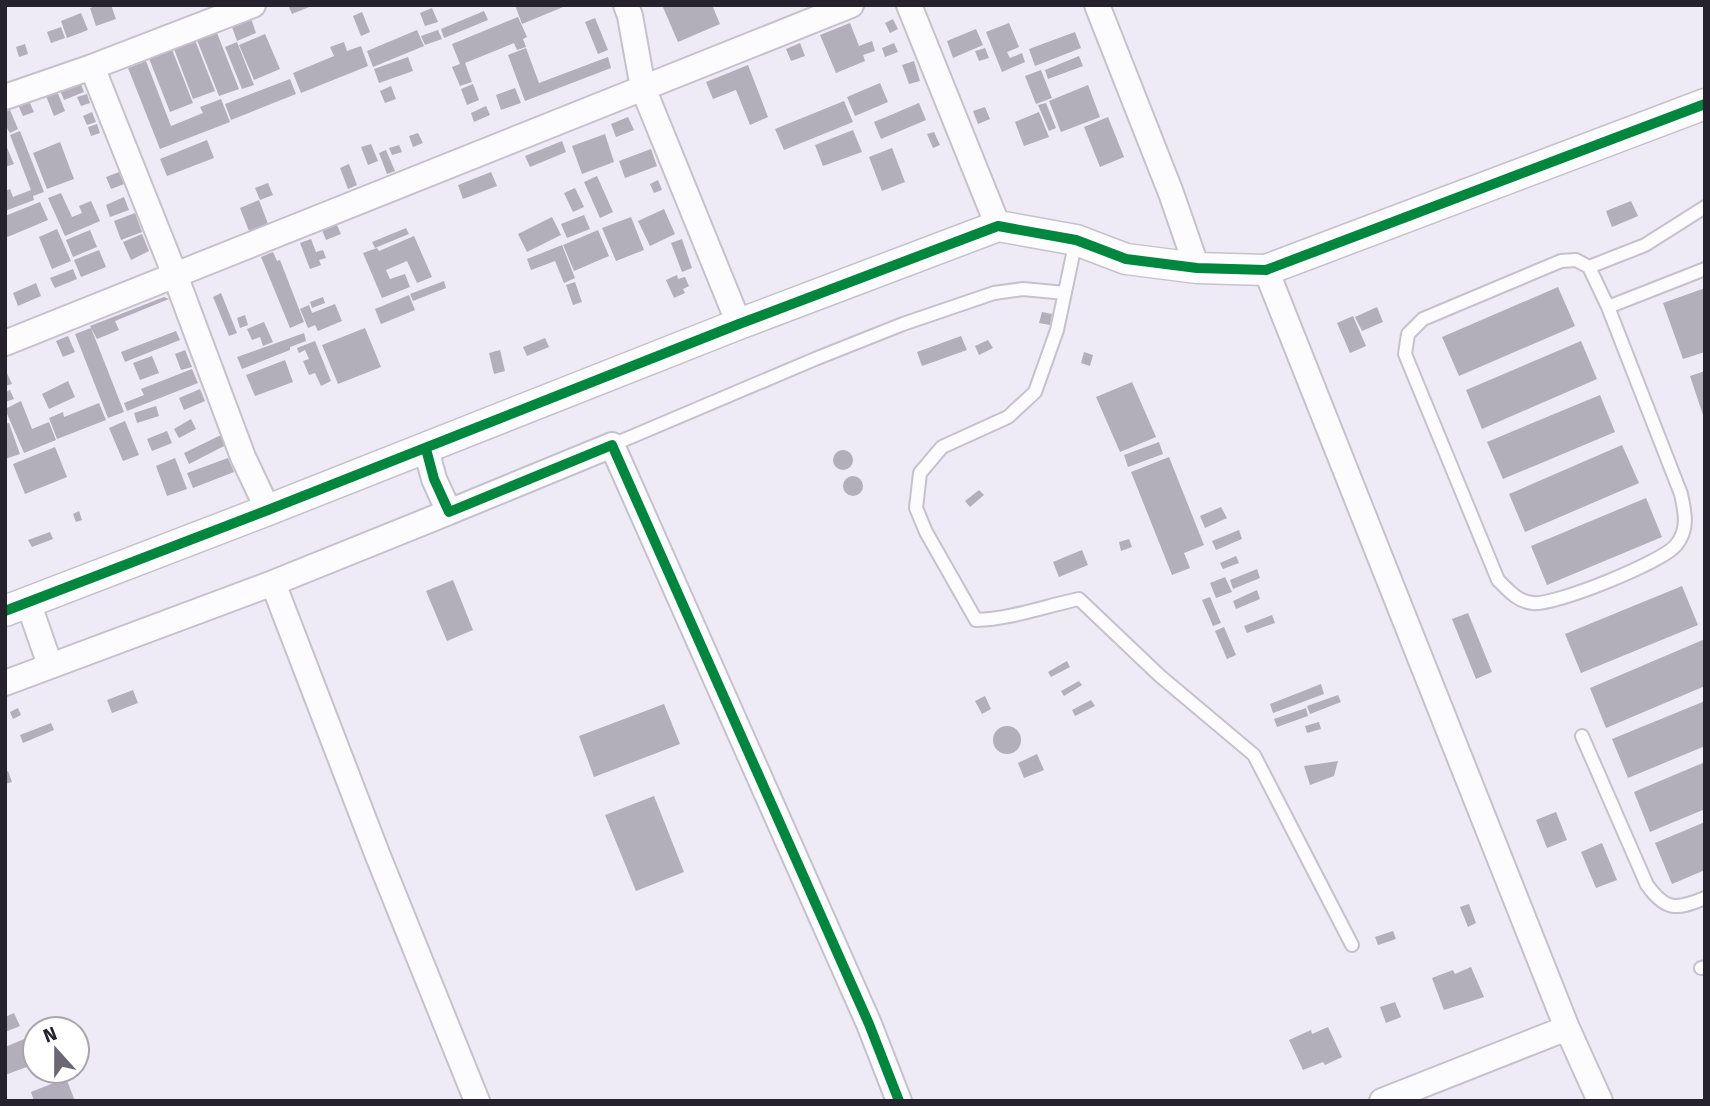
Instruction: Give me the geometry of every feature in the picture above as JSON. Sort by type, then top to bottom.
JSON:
[{"type":"street","points":[[5,97],[92,67],[253,5]]},
{"type":"street","points":[[626,5],[643,88],[739,324]]},
{"type":"street","points":[[5,343],[851,5]]},
{"type":"street","points":[[909,5],[998,226]]},
{"type":"street","points":[[1097,5],[1171,193],[1197,268]]},
{"type":"street","points":[[92,67],[175,275],[243,457],[268,510]]},
{"type":"street","points":[[49,659],[24,614],[268,510],[739,324],[998,226],[1074,249],[1126,260],[1197,268],[1266,270],[1705,104]]},
{"type":"street","points":[[1266,270],[1567,1028],[1600,1101]]},
{"type":"street","points":[[5,683],[49,659],[273,583],[447,507],[612,445],[863,1011],[899,1101]]},
{"type":"street","points":[[426,449],[434,480],[447,507]]},
{"type":"street","points":[[273,583],[383,869],[477,1101]]},
{"type":"street","points":[[1382,1101],[1567,1028]]},
{"type":"lane","points":[[1589,267],[1645,245],[1705,207]]},
{"type":"lane","points":[[1074,249],[1057,330],[1034,392],[1008,417],[942,447],[920,473],[916,508],[926,533],[976,620],[1001,619],[1040,607],[1079,600],[1160,676],[1254,755],[1352,944]]},
{"type":"lane","points":[[1576,260],[1589,267],[1608,307],[1681,494],[1687,520],[1678,544],[1662,557],[1560,600],[1534,604],[1516,598],[1498,580],[1405,354],[1408,334],[1423,318],[1561,261],[1576,260]]},
{"type":"lane","points":[[1608,307],[1705,269]]},
{"type":"lane","points":[[612,445],[815,359],[981,297],[1023,289],[1065,293]]},
{"type":"lane","points":[[1582,736],[1647,885],[1660,902],[1677,906],[1705,898]]},
{"type":"building","points":[[111,5],[116,19],[96,26],[90,8]]},
{"type":"building","points":[[288,5],[314,5],[292,14]]},
{"type":"building","points":[[515,5],[568,5],[522,24]]},
{"type":"building","points":[[662,5],[712,5],[720,24],[678,42]]},
{"type":"building","points":[[432,8],[438,22],[425,26],[420,13]]},
{"type":"building","points":[[484,11],[488,20],[444,38],[441,29]]},
{"type":"building","points":[[362,12],[370,32],[361,36],[353,16]]},
{"type":"building","points":[[81,13],[88,30],[67,38],[61,21]]},
{"type":"building","points":[[250,16],[256,33],[237,41],[231,24]]},
{"type":"building","points":[[518,17],[527,37],[523,39],[526,47],[517,50],[514,43],[465,63],[472,82],[460,86],[452,67],[460,64],[452,44]]},
{"type":"building","points":[[595,18],[608,50],[598,54],[585,22]]},
{"type":"building","points":[[893,19],[898,29],[890,33],[885,23]]},
{"type":"building","points":[[850,23],[859,46],[872,41],[875,51],[863,55],[865,61],[836,73],[820,35]]},
{"type":"building","points":[[1009,23],[1019,47],[1007,52],[1010,58],[1022,53],[1025,62],[1002,72],[986,32]]},
{"type":"building","points":[[61,27],[65,38],[51,43],[47,32]]},
{"type":"building","points":[[976,29],[983,45],[953,58],[947,41]]},
{"type":"building","points":[[417,30],[424,46],[373,67],[367,51]]},
{"type":"building","points":[[438,30],[442,39],[425,45],[421,36]]},
{"type":"building","points":[[1075,32],[1081,48],[1035,66],[1029,49]]},
{"type":"building","points":[[217,33],[239,89],[219,96],[197,40]]},
{"type":"building","points":[[265,34],[280,69],[254,80],[239,45]]},
{"type":"building","points":[[195,40],[215,91],[193,99],[174,49]]},
{"type":"building","points":[[237,42],[254,85],[242,89],[225,47]]},
{"type":"building","points":[[344,42],[347,51],[361,46],[368,66],[301,93],[293,73],[334,56],[330,47]]},
{"type":"building","points":[[800,43],[805,56],[791,61],[786,49]]},
{"type":"building","points":[[894,43],[898,52],[885,57],[882,48]]},
{"type":"building","points":[[25,44],[28,54],[19,57],[16,47]]},
{"type":"building","points":[[171,47],[193,103],[170,112],[148,56]]},
{"type":"building","points":[[526,48],[539,83],[608,57],[611,68],[525,101],[508,55]]},
{"type":"building","points":[[985,48],[989,58],[979,61],[975,51]]},
{"type":"building","points":[[1079,56],[1083,66],[1048,79],[1045,70]]},
{"type":"building","points":[[408,57],[413,71],[379,83],[374,69]]},
{"type":"building","points":[[146,61],[171,126],[203,113],[200,107],[221,99],[230,122],[160,149],[128,68]]},
{"type":"building","points":[[914,61],[920,81],[909,84],[902,65]]},
{"type":"building","points":[[748,65],[768,117],[750,125],[736,90],[713,99],[706,82]]},
{"type":"building","points":[[1041,70],[1052,98],[1036,104],[1025,76]]},
{"type":"building","points":[[290,79],[296,94],[231,120],[225,104]]},
{"type":"building","points":[[80,82],[84,92],[64,100],[60,90]]},
{"type":"building","points":[[880,83],[888,102],[855,116],[847,97]]},
{"type":"building","points":[[473,84],[479,100],[467,105],[461,89]]},
{"type":"building","points":[[1088,85],[1100,117],[1061,132],[1049,101]]},
{"type":"building","points":[[391,86],[396,99],[385,103],[380,91]]},
{"type":"building","points":[[515,88],[521,103],[501,110],[496,95]]},
{"type":"building","points":[[57,91],[65,111],[54,116],[46,96]]},
{"type":"building","points":[[87,94],[90,103],[81,106],[77,97]]},
{"type":"building","points":[[29,101],[34,112],[23,116],[18,105]]},
{"type":"building","points":[[844,101],[853,122],[784,150],[775,129]]},
{"type":"building","points":[[919,103],[926,120],[881,139],[874,122]]},
{"type":"building","points":[[1046,103],[1056,128],[1049,131],[1038,105]]},
{"type":"building","points":[[486,106],[490,115],[474,122],[471,113]]},
{"type":"building","points":[[985,107],[990,119],[978,124],[973,111]]},
{"type":"building","points":[[10,110],[18,129],[10,133],[5,125],[5,112]]},
{"type":"building","points":[[92,112],[96,122],[87,125],[83,116]]},
{"type":"building","points":[[1039,112],[1049,137],[1024,146],[1015,122]]},
{"type":"building","points":[[628,117],[634,130],[616,137],[611,124]]},
{"type":"building","points":[[1108,117],[1124,157],[1100,167],[1084,127]]},
{"type":"building","points":[[97,124],[100,133],[91,136],[88,127]]},
{"type":"building","points":[[853,130],[862,152],[823,166],[815,145]]},
{"type":"building","points":[[20,131],[44,192],[33,196],[34,200],[5,211],[5,191],[10,189],[13,197],[31,190],[10,135]]},
{"type":"building","points":[[934,132],[940,145],[933,148],[927,134]]},
{"type":"building","points":[[418,133],[423,143],[413,147],[409,136]]},
{"type":"building","points":[[605,134],[614,162],[582,174],[572,146]]},
{"type":"building","points":[[207,140],[214,158],[167,176],[160,159]]},
{"type":"building","points":[[562,141],[566,152],[530,167],[525,156]]},
{"type":"building","points":[[60,142],[74,179],[47,189],[33,153]]},
{"type":"building","points":[[5,143],[14,164],[5,167]]},
{"type":"building","points":[[371,144],[378,161],[368,165],[361,147]]},
{"type":"building","points":[[399,145],[402,152],[392,155],[389,148]]},
{"type":"building","points":[[892,148],[905,182],[882,191],[869,157]]},
{"type":"building","points":[[651,149],[657,166],[625,178],[619,161]]},
{"type":"building","points":[[386,150],[395,171],[387,174],[379,153]]},
{"type":"building","points":[[349,164],[357,185],[348,189],[340,168]]},
{"type":"building","points":[[119,172],[124,184],[111,189],[106,177]]},
{"type":"building","points":[[491,172],[497,186],[463,199],[458,185]]},
{"type":"building","points":[[597,176],[613,212],[600,218],[584,182]]},
{"type":"building","points":[[658,180],[662,190],[654,193],[650,184]]},
{"type":"building","points":[[268,183],[273,195],[260,200],[255,188]]},
{"type":"building","points":[[575,188],[584,207],[573,212],[564,193]]},
{"type":"building","points":[[61,193],[72,217],[82,213],[79,206],[91,201],[100,221],[65,236],[48,198]]},
{"type":"building","points":[[124,197],[129,210],[110,217],[106,205]]},
{"type":"building","points":[[259,200],[268,224],[249,231],[240,208]]},
{"type":"building","points":[[1631,201],[1638,216],[1612,227],[1606,211]]},
{"type":"building","points":[[40,202],[48,220],[5,238],[5,216]]},
{"type":"building","points":[[664,209],[675,234],[650,246],[638,221]]},
{"type":"building","points":[[135,213],[142,232],[121,240],[114,221]]},
{"type":"building","points":[[584,215],[590,229],[567,238],[561,224]]},
{"type":"building","points":[[552,217],[561,235],[527,252],[518,234]]},
{"type":"building","points":[[631,217],[644,250],[616,261],[602,228]]},
{"type":"building","points":[[337,225],[341,234],[326,240],[322,230]]},
{"type":"building","points":[[406,228],[409,234],[375,248],[372,242]]},
{"type":"building","points":[[57,229],[71,261],[52,269],[39,237]]},
{"type":"building","points":[[90,230],[97,247],[73,257],[66,240]]},
{"type":"building","points":[[598,230],[609,256],[574,271],[563,245]]},
{"type":"building","points":[[142,234],[149,251],[131,260],[123,242]]},
{"type":"building","points":[[414,236],[432,277],[417,283],[407,261],[386,270],[390,279],[405,274],[410,287],[382,298],[363,253],[377,248],[379,251]]},
{"type":"building","points":[[311,239],[316,252],[323,250],[326,258],[319,260],[321,265],[310,269],[300,243]]},
{"type":"building","points":[[682,239],[692,268],[682,272],[671,243]]},
{"type":"building","points":[[562,245],[575,278],[564,283],[555,261],[531,270],[527,259]]},
{"type":"building","points":[[99,250],[106,267],[81,277],[74,260]]},
{"type":"building","points":[[273,252],[277,261],[280,260],[304,322],[290,328],[261,257]]},
{"type":"building","points":[[73,269],[77,279],[55,288],[50,278]]},
{"type":"building","points":[[677,275],[678,279],[685,277],[689,286],[683,289],[685,293],[674,298],[666,280]]},
{"type":"building","points":[[444,281],[446,288],[413,301],[410,294]]},
{"type":"building","points":[[575,282],[582,302],[573,305],[566,285]]},
{"type":"building","points":[[36,283],[41,296],[18,306],[13,293]]},
{"type":"building","points":[[1558,287],[1575,326],[1459,376],[1442,337]]},
{"type":"building","points":[[1705,288],[1705,352],[1683,359],[1663,303]]},
{"type":"building","points":[[221,293],[237,333],[229,336],[213,297]]},
{"type":"building","points":[[409,295],[415,310],[381,324],[375,309]]},
{"type":"building","points":[[164,297],[169,299],[115,321],[119,330],[97,339],[90,326]]},
{"type":"building","points":[[323,297],[325,303],[312,308],[310,302]]},
{"type":"building","points":[[335,304],[342,321],[318,331],[315,325],[308,328],[300,309],[309,305],[312,313]]},
{"type":"building","points":[[1377,307],[1383,322],[1362,331],[1355,317]]},
{"type":"building","points":[[1042,312],[1052,314],[1050,325],[1039,323]]},
{"type":"building","points":[[245,315],[248,325],[240,328],[237,318]]},
{"type":"building","points":[[1353,316],[1366,346],[1350,353],[1337,323]]},
{"type":"building","points":[[264,322],[273,342],[263,346],[260,337],[252,340],[247,329]]},
{"type":"building","points":[[91,328],[124,412],[108,418],[75,334]]},
{"type":"building","points":[[365,328],[381,367],[338,384],[322,345]]},
{"type":"building","points":[[176,331],[180,340],[125,362],[121,352]]},
{"type":"building","points":[[304,333],[306,341],[242,369],[237,357]]},
{"type":"building","points":[[68,336],[75,352],[63,357],[56,341]]},
{"type":"building","points":[[961,336],[967,350],[922,366],[917,352]]},
{"type":"building","points":[[545,338],[549,347],[527,356],[523,347]]},
{"type":"building","points":[[988,340],[993,348],[979,355],[975,346]]},
{"type":"building","points":[[315,341],[331,381],[321,386],[315,373],[309,375],[303,361],[309,359],[305,350],[299,353],[297,348]]},
{"type":"building","points":[[1581,341],[1597,379],[1482,429],[1466,390]]},
{"type":"building","points":[[185,350],[192,367],[181,370],[175,354]]},
{"type":"building","points":[[500,350],[505,371],[494,374],[489,353]]},
{"type":"building","points":[[1084,352],[1093,355],[1090,366],[1081,363]]},
{"type":"building","points":[[152,356],[159,373],[140,380],[133,363]]},
{"type":"building","points":[[285,360],[293,382],[255,396],[246,375]]},
{"type":"building","points":[[5,369],[12,384],[5,386]]},
{"type":"building","points":[[192,369],[198,383],[127,411],[124,403],[144,395],[141,389]]},
{"type":"building","points":[[1705,371],[1705,418],[1704,418],[1690,376]]},
{"type":"building","points":[[68,381],[75,397],[49,409],[42,394]]},
{"type":"building","points":[[1132,382],[1156,437],[1120,452],[1096,397]]},
{"type":"building","points":[[200,389],[205,401],[184,410],[179,398]]},
{"type":"building","points":[[10,390],[14,399],[5,402],[5,392]]},
{"type":"building","points":[[1600,395],[1615,432],[1503,479],[1487,442]]},
{"type":"building","points":[[21,401],[32,429],[49,422],[56,440],[24,453],[5,409]]},
{"type":"building","points":[[99,403],[106,420],[57,439],[49,418],[63,412],[64,417]]},
{"type":"building","points":[[156,406],[159,416],[137,423],[134,413]]},
{"type":"building","points":[[191,419],[196,429],[179,438],[174,429]]},
{"type":"building","points":[[125,421],[139,455],[123,461],[109,428]]},
{"type":"building","points":[[9,423],[20,454],[5,459],[5,424]]},
{"type":"building","points":[[167,431],[172,443],[152,451],[147,439]]},
{"type":"building","points":[[221,435],[226,445],[189,464],[184,453]]},
{"type":"building","points":[[1159,442],[1163,454],[1128,467],[1124,455]]},
{"type":"building","points":[[1622,445],[1639,483],[1525,532],[1509,494]]},
{"type":"building","points":[[55,447],[67,477],[25,494],[13,464]]},
{"type":"building","points":[[843,450],[850,453],[853,460],[850,467],[843,470],[836,467],[833,460],[836,453]]},
{"type":"building","points":[[1169,457],[1204,545],[1184,553],[1190,568],[1172,575],[1131,472]]},
{"type":"building","points":[[175,458],[187,489],[167,496],[156,466]]},
{"type":"building","points":[[228,458],[234,472],[193,488],[187,473]]},
{"type":"building","points":[[853,476],[860,479],[863,486],[860,493],[853,496],[846,493],[843,486],[846,479]]},
{"type":"building","points":[[979,490],[984,495],[970,507],[965,501]]},
{"type":"building","points":[[1646,498],[1662,537],[1547,585],[1531,546]]},
{"type":"building","points":[[1221,507],[1227,518],[1205,528],[1200,516]]},
{"type":"building","points":[[79,511],[82,520],[76,522],[73,514]]},
{"type":"building","points":[[1239,530],[1242,539],[1216,550],[1212,541]]},
{"type":"building","points":[[50,532],[53,539],[32,547],[28,540]]},
{"type":"building","points":[[1129,539],[1132,547],[1121,551],[1119,542]]},
{"type":"building","points":[[1082,550],[1088,565],[1059,577],[1053,562]]},
{"type":"building","points":[[1236,556],[1239,563],[1223,569],[1220,563]]},
{"type":"building","points":[[1257,569],[1260,578],[1233,589],[1230,580]]},
{"type":"building","points":[[1225,577],[1232,592],[1216,598],[1210,583]]},
{"type":"building","points":[[453,580],[473,630],[447,641],[426,591]]},
{"type":"building","points":[[1682,586],[1698,625],[1581,673],[1565,634]]},
{"type":"building","points":[[1257,590],[1260,599],[1236,609],[1233,601]]},
{"type":"building","points":[[1210,597],[1221,623],[1213,626],[1202,600]]},
{"type":"building","points":[[1468,613],[1492,672],[1476,679],[1452,619]]},
{"type":"building","points":[[1272,615],[1275,623],[1247,633],[1244,626]]},
{"type":"building","points":[[1224,627],[1236,655],[1227,659],[1215,631]]},
{"type":"building","points":[[1705,639],[1705,686],[1606,728],[1590,688]]},
{"type":"building","points":[[1067,661],[1070,667],[1051,677],[1048,672]]},
{"type":"building","points":[[1079,681],[1082,685],[1064,696],[1061,691]]},
{"type":"building","points":[[1321,684],[1324,694],[1273,713],[1270,704]]},
{"type":"building","points":[[133,690],[138,703],[112,713],[107,700]]},
{"type":"building","points":[[1338,695],[1341,702],[1310,714],[1307,706]]},
{"type":"building","points":[[985,696],[991,709],[982,714],[975,701]]},
{"type":"building","points":[[1091,700],[1095,706],[1075,716],[1072,710]]},
{"type":"building","points":[[1705,701],[1705,746],[1628,778],[1612,739]]},
{"type":"building","points":[[664,704],[680,744],[594,777],[579,736]]},
{"type":"building","points":[[18,708],[21,715],[13,719],[10,712]]},
{"type":"building","points":[[1306,708],[1308,716],[1277,727],[1274,719]]},
{"type":"building","points":[[1319,722],[1321,729],[1307,733],[1305,726]]},
{"type":"building","points":[[51,723],[54,730],[23,743],[20,735]]},
{"type":"building","points":[[1007,726],[1017,730],[1021,740],[1017,750],[1007,754],[997,750],[993,740],[997,730]]},
{"type":"building","points":[[1037,754],[1044,770],[1024,778],[1018,763]]},
{"type":"building","points":[[1338,761],[1334,776],[1310,785],[1304,766]]},
{"type":"building","points":[[1705,762],[1705,809],[1650,832],[1634,792]]},
{"type":"building","points":[[8,771],[12,782],[5,784],[5,772]]},
{"type":"building","points":[[654,796],[684,872],[636,891],[605,815]]},
{"type":"building","points":[[1556,812],[1567,840],[1547,848],[1536,820]]},
{"type":"building","points":[[1705,822],[1705,870],[1672,884],[1655,843]]},
{"type":"building","points":[[1602,843],[1617,880],[1596,888],[1581,852]]},
{"type":"building","points":[[1469,904],[1476,923],[1468,927],[1460,907]]},
{"type":"building","points":[[1393,931],[1396,939],[1378,945],[1375,937]]},
{"type":"building","points":[[1471,967],[1484,997],[1444,1010],[1432,978],[1453,970],[1455,974]]},
{"type":"building","points":[[1395,1002],[1401,1017],[1386,1023],[1380,1007]]},
{"type":"building","points":[[14,1013],[20,1026],[5,1032],[5,1017]]},
{"type":"building","points":[[1328,1027],[1342,1057],[1325,1065],[1323,1062],[1303,1070],[1289,1040],[1311,1030],[1312,1034]]},
{"type":"building","points":[[21,1040],[21,1069],[5,1075],[5,1047]]},
{"type":"building","points":[[48,1085],[69,1085],[75,1101],[34,1101],[31,1092]]},
{"type":"cycle path","points":[[5,611],[739,324],[998,226],[1076,240],[1126,259],[1197,268],[1266,270],[1705,104]]},
{"type":"cycle path","points":[[426,449],[434,479],[449,512],[612,445],[869,1024],[899,1101]]}]
